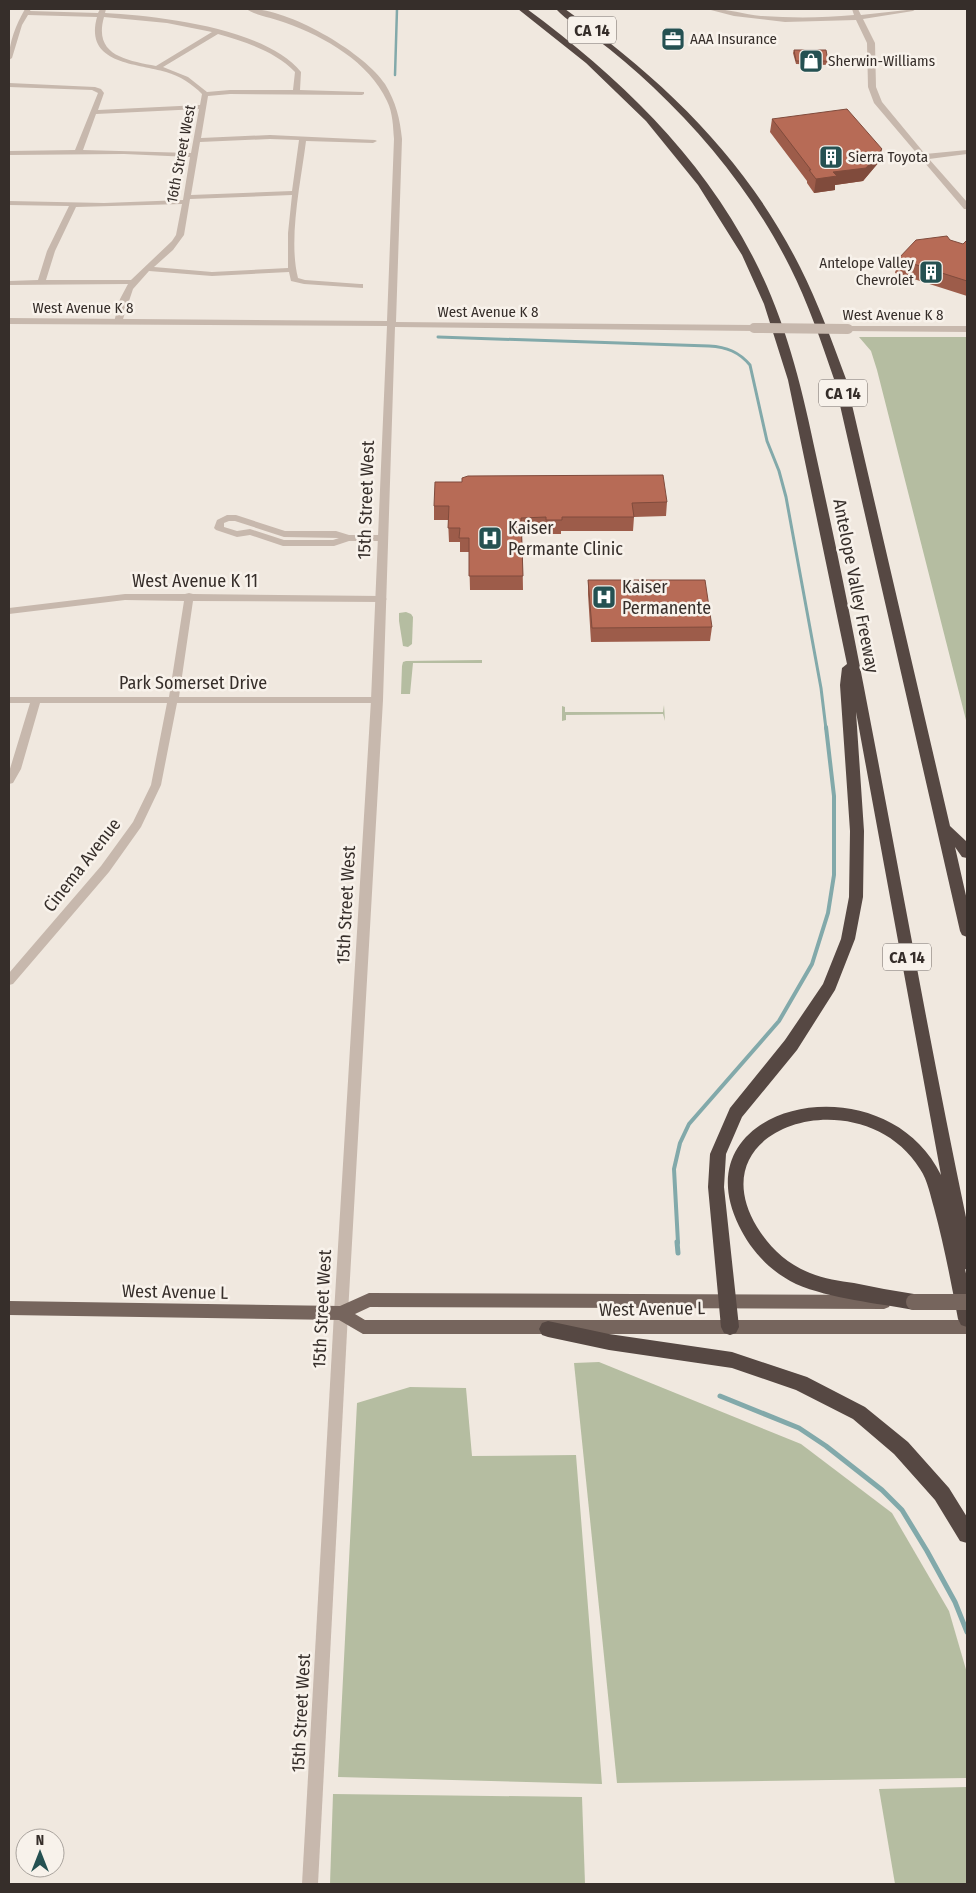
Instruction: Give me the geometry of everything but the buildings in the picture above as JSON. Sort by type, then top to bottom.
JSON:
[{"type":"highway","name":"Antelope Valley Freeway","points":[[522,9],[578,51],[611,79],[646,114],[700,178],[724,214],[749,258],[784,342],[798,391],[851,652],[935,1110],[967,1262]]},
{"type":"highway","name":"Antelope Valley Freeway","points":[[560,9],[622,53],[676,103],[707,136],[738,174],[764,212],[787,251],[812,300],[828,340],[840,379],[967,931]]},
{"type":"highway","points":[[593,21],[617,44],[622,53]]},
{"type":"highway","points":[[730,1327],[716,1187],[718,1154],[736,1113],[791,1045],[830,986],[848,939],[856,896],[857,831],[847,685],[851,652]]},
{"type":"highway","points":[[944,830],[966,849],[967,853]]},
{"type":"highway","points":[[914,1302],[814,1283],[776,1263],[756,1241],[741,1214],[736,1191],[736,1168],[744,1150],[760,1132],[799,1115],[821,1112],[855,1115],[883,1126],[912,1144],[932,1172],[945,1218],[967,1319]]},
{"type":"highway","points":[[548,1328],[609,1342],[732,1360],[800,1384],[859,1413],[901,1448],[942,1494],[967,1534]]},
{"type":"main road","name":"West Avenue L","points":[[9,1308],[341,1313],[369,1300],[967,1302]]},
{"type":"main road","name":"West Avenue L","points":[[341,1313],[363,1327],[967,1327]]},
{"type":"street","name":"15th Street West","points":[[250,9],[299,25],[332,42],[367,69],[378,79],[391,101],[396,119],[398,139],[377,700],[310,1884]]},
{"type":"street","points":[[711,9],[758,18],[860,17],[913,9]]},
{"type":"street","points":[[855,9],[871,43],[872,87],[878,103],[967,207]]},
{"type":"street","points":[[9,58],[19,25],[27,11],[102,12],[178,22],[218,32],[278,54],[298,72],[296,92]]},
{"type":"street","name":"16th Street West","points":[[102,12],[98,37],[101,46],[119,58],[176,73],[196,83],[205,94],[180,235],[173,248],[134,282],[126,294],[118,322]]},
{"type":"street","points":[[157,68],[218,32]]},
{"type":"street","points":[[9,85],[93,88],[99,90],[101,93],[78,153]]},
{"type":"street","points":[[205,94],[362,93]]},
{"type":"street","points":[[94,112],[204,106]]},
{"type":"street","points":[[198,140],[303,138],[373,141]]},
{"type":"street","points":[[303,138],[292,231],[290,270],[294,279],[304,282],[360,286]]},
{"type":"street","points":[[9,153],[124,152],[195,155]]},
{"type":"street","points":[[923,157],[967,152]]},
{"type":"street","points":[[9,203],[104,205],[296,193]]},
{"type":"street","points":[[41,284],[52,251],[74,204]]},
{"type":"street","points":[[149,269],[212,274],[290,270]]},
{"type":"street","points":[[9,283],[134,282]]},
{"type":"street","name":"West Avenue K 8","points":[[9,321],[967,329]]},
{"type":"street","points":[[348,538],[334,543],[283,543],[250,532],[237,534],[219,525],[227,518],[236,518],[284,534],[336,534],[348,538],[383,538]]},
{"type":"street","points":[[250,532],[255,523]]},
{"type":"street","name":"Cinema Avenue","points":[[9,981],[105,869],[136,824],[156,785],[173,700],[190,596]]},
{"type":"street","name":"West Avenue K 11","points":[[9,611],[125,597],[382,598]]},
{"type":"street","name":"Park Somerset Drive","points":[[9,700],[377,700]]},
{"type":"street","points":[[9,780],[16,769],[36,700]]},
{"type":"green space","points":[[859,337],[967,337],[967,724],[877,370],[871,351]]},
{"type":"green space","points":[[406,612],[413,617],[412,644],[408,647],[403,646],[399,621],[399,613]]},
{"type":"green space","points":[[482,660],[482,663],[413,663],[410,694],[401,694],[403,662]]},
{"type":"green space","points":[[664,705],[665,721],[663,714],[566,715],[566,720],[562,721],[562,706],[565,707],[565,712],[663,712]]},
{"type":"green space","points":[[599,1362],[801,1444],[892,1513],[949,1611],[967,1673],[967,1778],[617,1783],[574,1363]]},
{"type":"green space","points":[[410,1387],[466,1388],[472,1456],[576,1455],[602,1784],[338,1777],[357,1403]]},
{"type":"green space","points":[[967,1787],[967,1884],[895,1884],[879,1789]]},
{"type":"green space","points":[[333,1794],[582,1797],[585,1884],[330,1884]]},
{"type":"waterway","points":[[395,75],[397,9]]},
{"type":"waterway","points":[[438,337],[709,346],[732,351],[746,360],[750,365],[767,441],[779,471],[786,497],[821,688],[826,729]]},
{"type":"waterway","points":[[678,1243],[674,1169],[680,1143],[689,1124],[779,1021],[812,964],[828,913],[834,875],[834,796],[826,727]]},
{"type":"waterway","points":[[677,1242],[678,1253]]},
{"type":"waterway","points":[[720,1396],[799,1428],[826,1446],[882,1490],[902,1510],[927,1551],[955,1602],[967,1632]]},
{"type":"place","name":"AAA Insurance","points":[[673,39]]},
{"type":"place","name":"Sherwin-Williams","points":[[811,61]]},
{"type":"place","name":"Sierra Toyota","points":[[831,157]]},
{"type":"place","name":"Antelope Valley Chevrolet","points":[[931,272]]},
{"type":"place","name":"Kaiser Permante Clinic","points":[[490,538]]},
{"type":"place","name":"Kaiser Permanente","points":[[604,597]]}]
